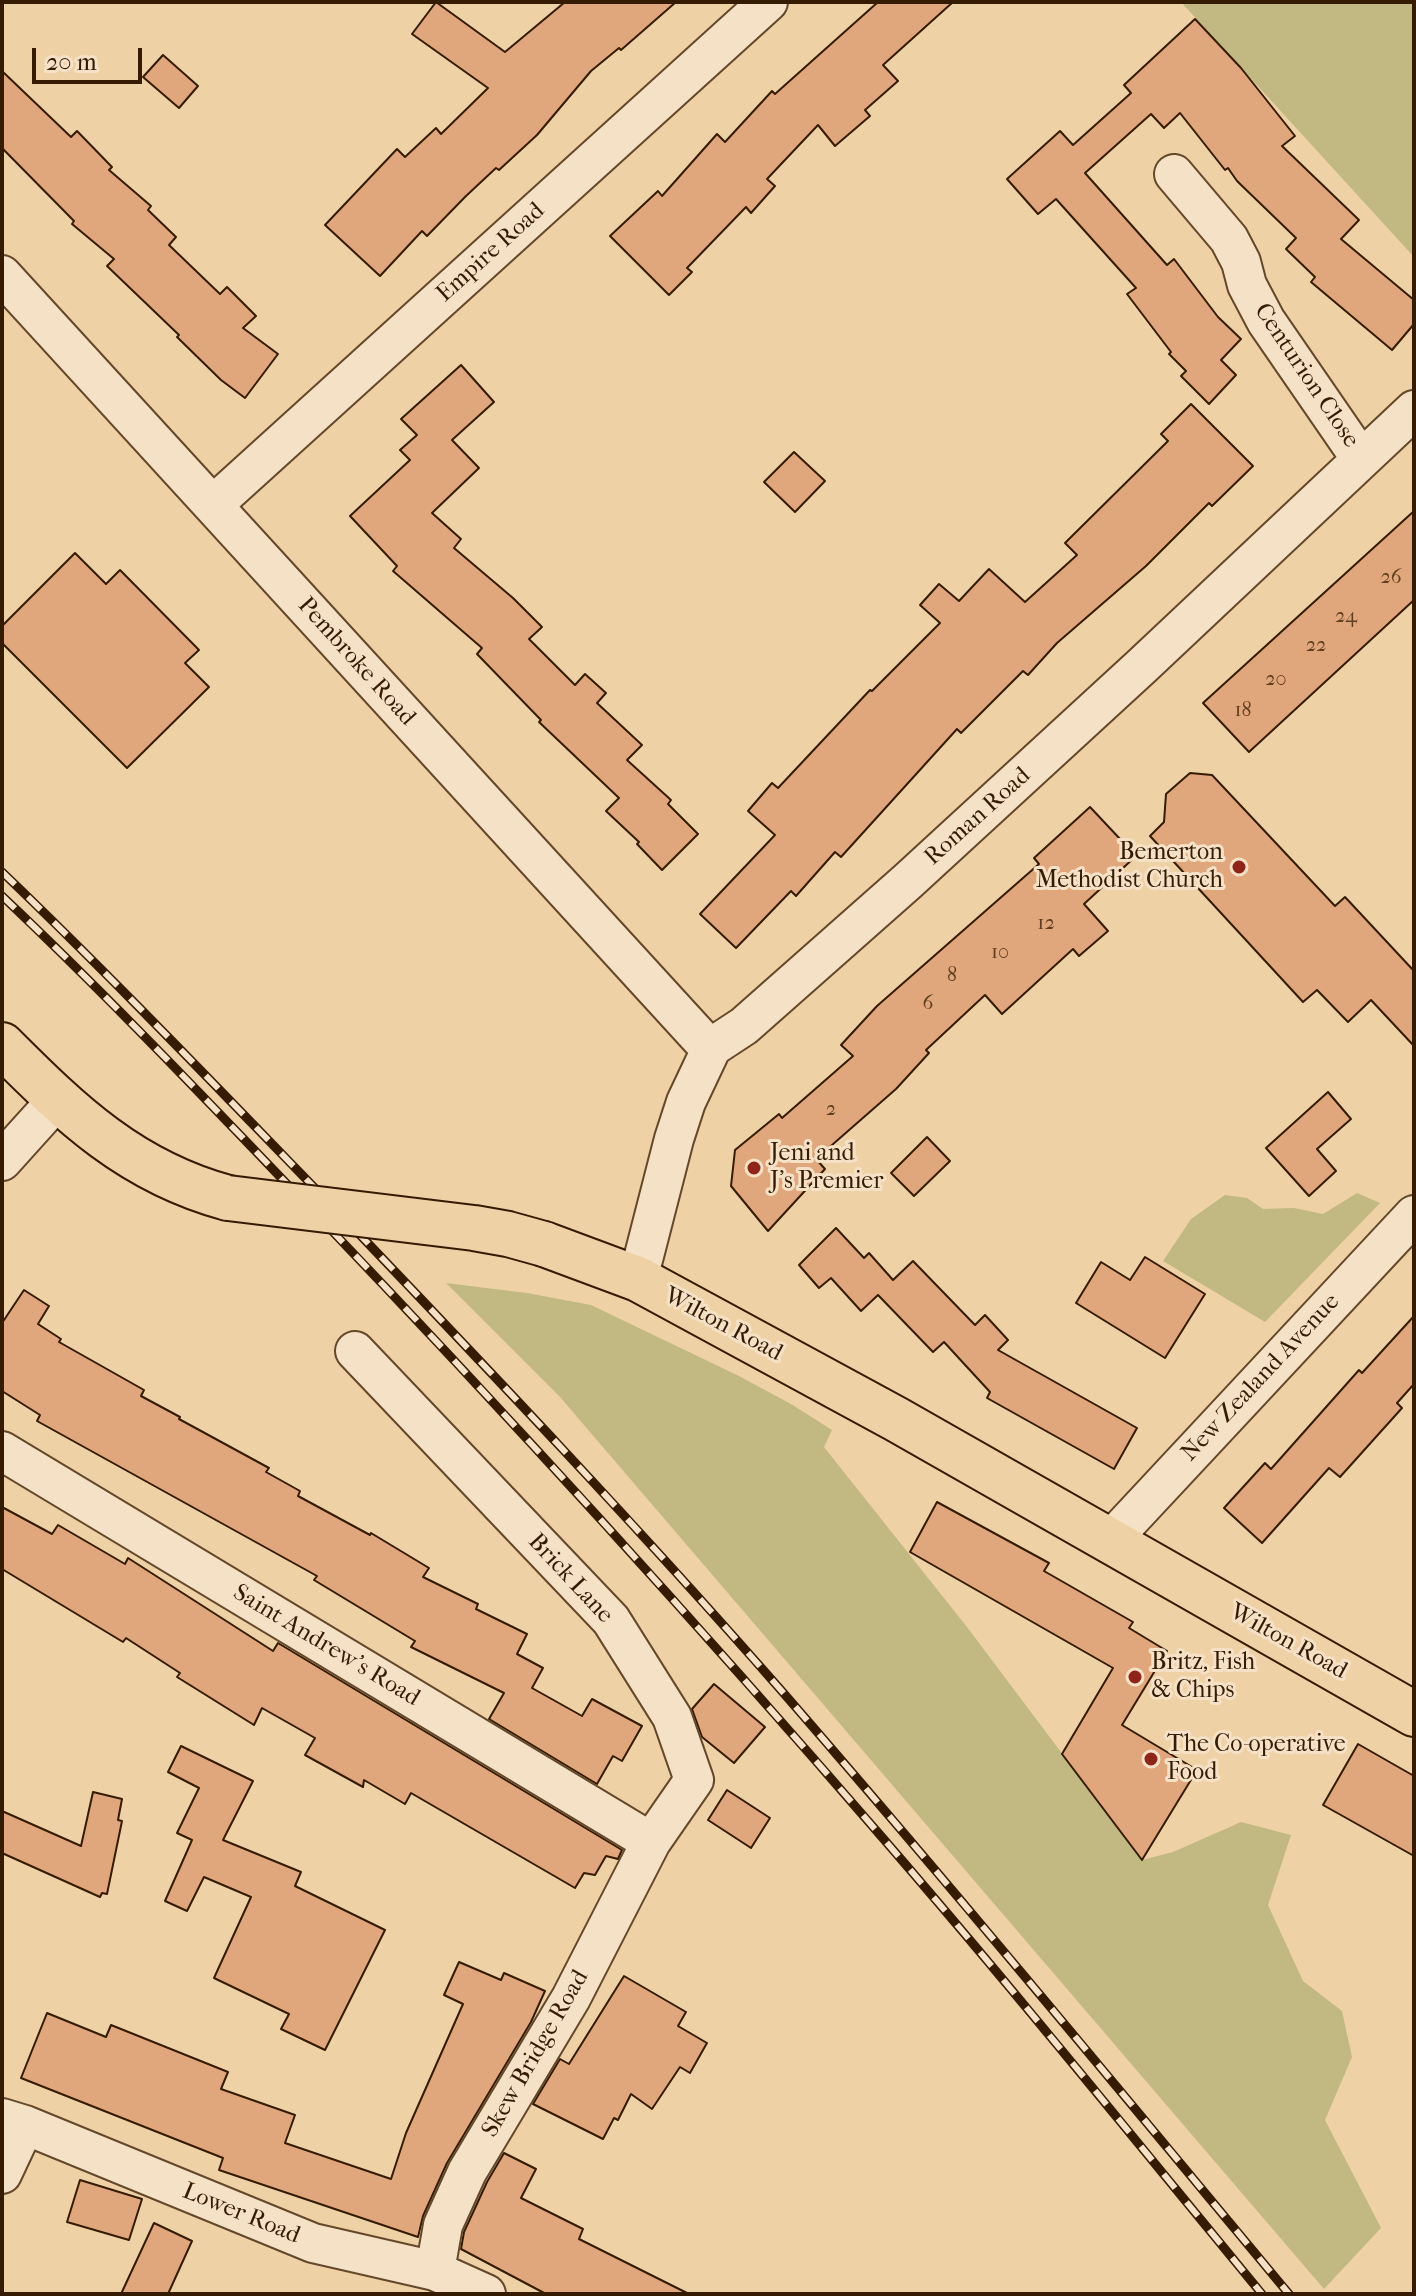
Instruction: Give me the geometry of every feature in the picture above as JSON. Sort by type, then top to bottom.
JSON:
[{"type":"highway","name":"Wilton Road","points":[[2,1045],[57,1100],[112,1144],[182,1184],[228,1198],[508,1234],[638,1279],[896,1419],[1414,1714]]},
{"type":"street","name":"Empire Road","points":[[213,505],[768,2]]},
{"type":"street","name":"Centurion Close","points":[[1174,174],[1229,239],[1241,262],[1247,285],[1266,321],[1361,459]]},
{"type":"street","name":"Pembroke Road","points":[[2,275],[701,1039],[712,1047]]},
{"type":"street","name":"Roman Road","points":[[712,1047],[744,1026],[908,881],[1132,676],[1414,410]]},
{"type":"street","points":[[638,1279],[674,1139],[686,1102],[712,1047]]},
{"type":"street","points":[[2,1161],[57,1100]]},
{"type":"street","name":"New Zealand Avenue","points":[[1109,1542],[1414,1215]]},
{"type":"street","name":"Brick Lane","points":[[355,1351],[611,1620],[672,1717],[694,1780],[651,1842]]},
{"type":"street","name":"Saint Andrew's Road","points":[[2,1451],[651,1842]]},
{"type":"street","name":"Skew Bridge Road","points":[[435,2271],[443,2225],[467,2172],[571,1998],[651,1842]]},
{"type":"street","points":[[2,2174],[14,2122]]},
{"type":"street","name":"Lower Road","points":[[14,2122],[313,2243],[435,2271],[486,2294]]},
{"type":"shaded area","points":[[1181,2],[1414,2],[1414,257]]},
{"type":"shaded area","points":[[1357,1193],[1380,1203],[1265,1322],[1163,1261],[1191,1219],[1225,1195],[1247,1198],[1263,1209],[1294,1208],[1323,1214]]},
{"type":"shaded area","points":[[446,1283],[591,1305],[739,1376],[832,1430],[824,1447],[967,1627],[1142,1860],[1173,1852],[1241,1822],[1291,1835],[1268,1905],[1303,1981],[1342,2011],[1352,2057],[1325,2120],[1381,2228],[1324,2289],[560,1397]]},
{"type":"building","points":[[436,2],[505,52],[565,2],[676,2],[621,50],[619,48],[591,71],[537,135],[499,170],[496,168],[427,236],[422,231],[380,276],[325,225],[397,149],[405,157],[436,128],[441,134],[488,88],[412,34]]},
{"type":"building","points":[[878,2],[953,2],[883,65],[898,81],[865,110],[870,116],[835,146],[818,125],[767,179],[775,186],[751,213],[746,207],[687,268],[692,272],[669,295],[610,236],[658,191],[662,196],[717,134],[725,142],[772,91],[775,94]]},
{"type":"building","points":[[1195,19],[1241,68],[1295,136],[1282,146],[1359,220],[1341,239],[1414,300],[1414,324],[1392,350],[1311,282],[1315,277],[1286,249],[1296,238],[1237,181],[1228,168],[1225,170],[1180,113],[1164,128],[1151,114],[1085,173],[1167,265],[1174,259],[1218,317],[1241,339],[1221,360],[1236,375],[1209,404],[1181,376],[1186,371],[1169,354],[1171,352],[1127,294],[1136,288],[1056,199],[1038,214],[1007,179],[1060,131],[1073,145],[1131,93],[1124,85]]},
{"type":"building","points":[[163,55],[198,86],[179,108],[143,77]]},
{"type":"building","points":[[2,71],[71,137],[77,131],[112,167],[109,170],[151,206],[148,210],[176,237],[169,245],[220,294],[227,287],[256,316],[243,328],[278,354],[245,398],[221,380],[107,266],[114,259],[72,224],[74,221],[2,148]]},
{"type":"building","points":[[461,365],[494,402],[452,440],[479,468],[432,513],[461,539],[454,548],[542,627],[529,639],[575,685],[585,674],[606,693],[597,703],[642,745],[627,760],[671,800],[668,804],[698,834],[662,870],[637,844],[639,842],[606,811],[619,798],[539,722],[541,720],[477,654],[482,648],[393,571],[397,566],[350,516],[410,460],[400,450],[417,435],[401,419]]},
{"type":"building","points":[[1191,404],[1253,466],[1212,506],[1209,503],[1146,566],[1057,643],[1028,675],[1023,671],[961,733],[957,729],[841,857],[835,852],[796,896],[791,891],[736,948],[700,914],[775,835],[748,811],[772,783],[778,788],[870,690],[940,623],[920,605],[939,584],[959,601],[989,569],[1025,602],[1077,555],[1065,543],[1168,441],[1161,434]]},
{"type":"building","points":[[794,452],[825,481],[795,512],[764,482]]},
{"type":"building","points":[[1414,511],[1414,600],[1249,752],[1203,703]]},
{"type":"building","points":[[75,553],[106,584],[120,570],[199,650],[185,663],[209,687],[127,768],[2,643],[2,626]]},
{"type":"building","name":"Bemerton Methodist Church","points":[[1190,773],[1212,775],[1335,906],[1345,897],[1414,971],[1414,1046],[1371,1000],[1348,1022],[1317,990],[1303,1002],[1150,836],[1164,822],[1166,794]]},
{"type":"building","points":[[1090,807],[1136,856],[1084,904],[1108,931],[1079,956],[1073,949],[1002,1014],[985,995],[926,1050],[929,1053],[896,1089],[816,1159],[825,1169],[768,1231],[731,1186],[735,1150],[779,1114],[782,1118],[853,1056],[841,1045],[877,1006],[1039,864],[1034,858]]},
{"type":"building","points":[[1328,1092],[1351,1119],[1317,1149],[1336,1171],[1309,1196],[1266,1148]]},
{"type":"building","points":[[927,1137],[950,1161],[914,1196],[891,1173]]},
{"type":"building","points":[[836,1228],[864,1258],[869,1253],[893,1280],[913,1261],[975,1325],[985,1315],[1008,1340],[998,1350],[1137,1428],[1114,1469],[987,1398],[990,1392],[944,1342],[933,1352],[878,1295],[861,1311],[831,1278],[819,1288],[799,1265]]},
{"type":"building","points":[[1145,1257],[1205,1294],[1165,1358],[1076,1303],[1101,1262],[1130,1280]]},
{"type":"building","points":[[24,1290],[49,1306],[38,1324],[61,1339],[59,1342],[144,1390],[141,1396],[179,1419],[269,1468],[266,1472],[300,1491],[298,1496],[371,1533],[429,1568],[423,1577],[478,1604],[476,1609],[527,1634],[517,1654],[543,1668],[532,1688],[582,1716],[592,1699],[642,1726],[622,1761],[613,1756],[597,1784],[489,1719],[504,1693],[411,1647],[415,1641],[314,1580],[317,1576],[37,1421],[40,1415],[2,1391],[2,1323]]},
{"type":"building","points":[[1414,1316],[1414,1384],[1397,1403],[1402,1408],[1340,1477],[1329,1468],[1262,1543],[1224,1508],[1265,1463],[1271,1469],[1359,1370],[1362,1373]]},
{"type":"building","points":[[937,1502],[1049,1563],[1044,1571],[1133,1622],[1129,1628],[1167,1651],[1122,1725],[1197,1770],[1142,1860],[1062,1754],[1113,1668],[910,1552]]},
{"type":"building","points":[[2,1507],[52,1534],[58,1525],[125,1564],[128,1558],[273,1651],[278,1643],[622,1850],[618,1859],[606,1856],[595,1875],[584,1873],[575,1888],[411,1793],[405,1804],[364,1780],[363,1787],[305,1755],[315,1738],[262,1708],[254,1725],[177,1677],[180,1673],[126,1638],[123,1642],[2,1569]]},
{"type":"building","points":[[714,1684],[765,1727],[734,1763],[702,1737],[692,1709]]},
{"type":"building","points":[[1358,1744],[1414,1776],[1414,1856],[1323,1805]]},
{"type":"building","points":[[181,1746],[253,1781],[223,1840],[301,1872],[295,1886],[385,1930],[325,2050],[281,2029],[289,2014],[214,1978],[251,1897],[204,1877],[187,1911],[165,1901],[192,1840],[177,1833],[199,1788],[168,1772]]},
{"type":"building","points":[[727,1790],[770,1818],[751,1848],[708,1820]]},
{"type":"building","points":[[93,1792],[122,1799],[118,1820],[122,1821],[107,1894],[102,1893],[100,1897],[2,1853],[2,1811],[81,1846]]},
{"type":"building","points":[[459,1962],[501,1980],[504,1973],[545,1991],[531,2022],[447,2163],[423,2216],[418,2237],[219,2170],[223,2158],[21,2078],[47,2013],[106,2037],[111,2025],[228,2072],[221,2089],[295,2115],[285,2143],[391,2179],[406,2133],[463,2004],[444,1995]]},
{"type":"building","points":[[624,1976],[686,2012],[678,2026],[707,2043],[690,2073],[680,2067],[652,2109],[631,2094],[618,2120],[614,2118],[603,2139],[533,2104],[560,2059],[569,2064]]},
{"type":"building","points":[[504,2153],[536,2169],[521,2198],[583,2229],[579,2239],[689,2294],[546,2294],[461,2249],[464,2232]]},
{"type":"building","points":[[80,2180],[142,2199],[129,2240],[67,2222]]},
{"type":"building","points":[[154,2223],[192,2241],[168,2294],[121,2294]]},
{"type":"railway","points":[[2,872],[131,999],[341,1215],[672,1569],[909,1839],[1289,2294]]},
{"type":"railway","points":[[2,896],[121,1012],[314,1212],[672,1598],[930,1892],[1262,2294]]},
{"type":"place","name":"Bemerton Methodist Church","points":[[1239,867]]},
{"type":"place","name":"Jeni and J's Premier","points":[[754,1168]]},
{"type":"place","name":"Britz, Fish & Chips","points":[[1135,1677]]},
{"type":"place","name":"The Co-operative Food","points":[[1151,1759]]}]
